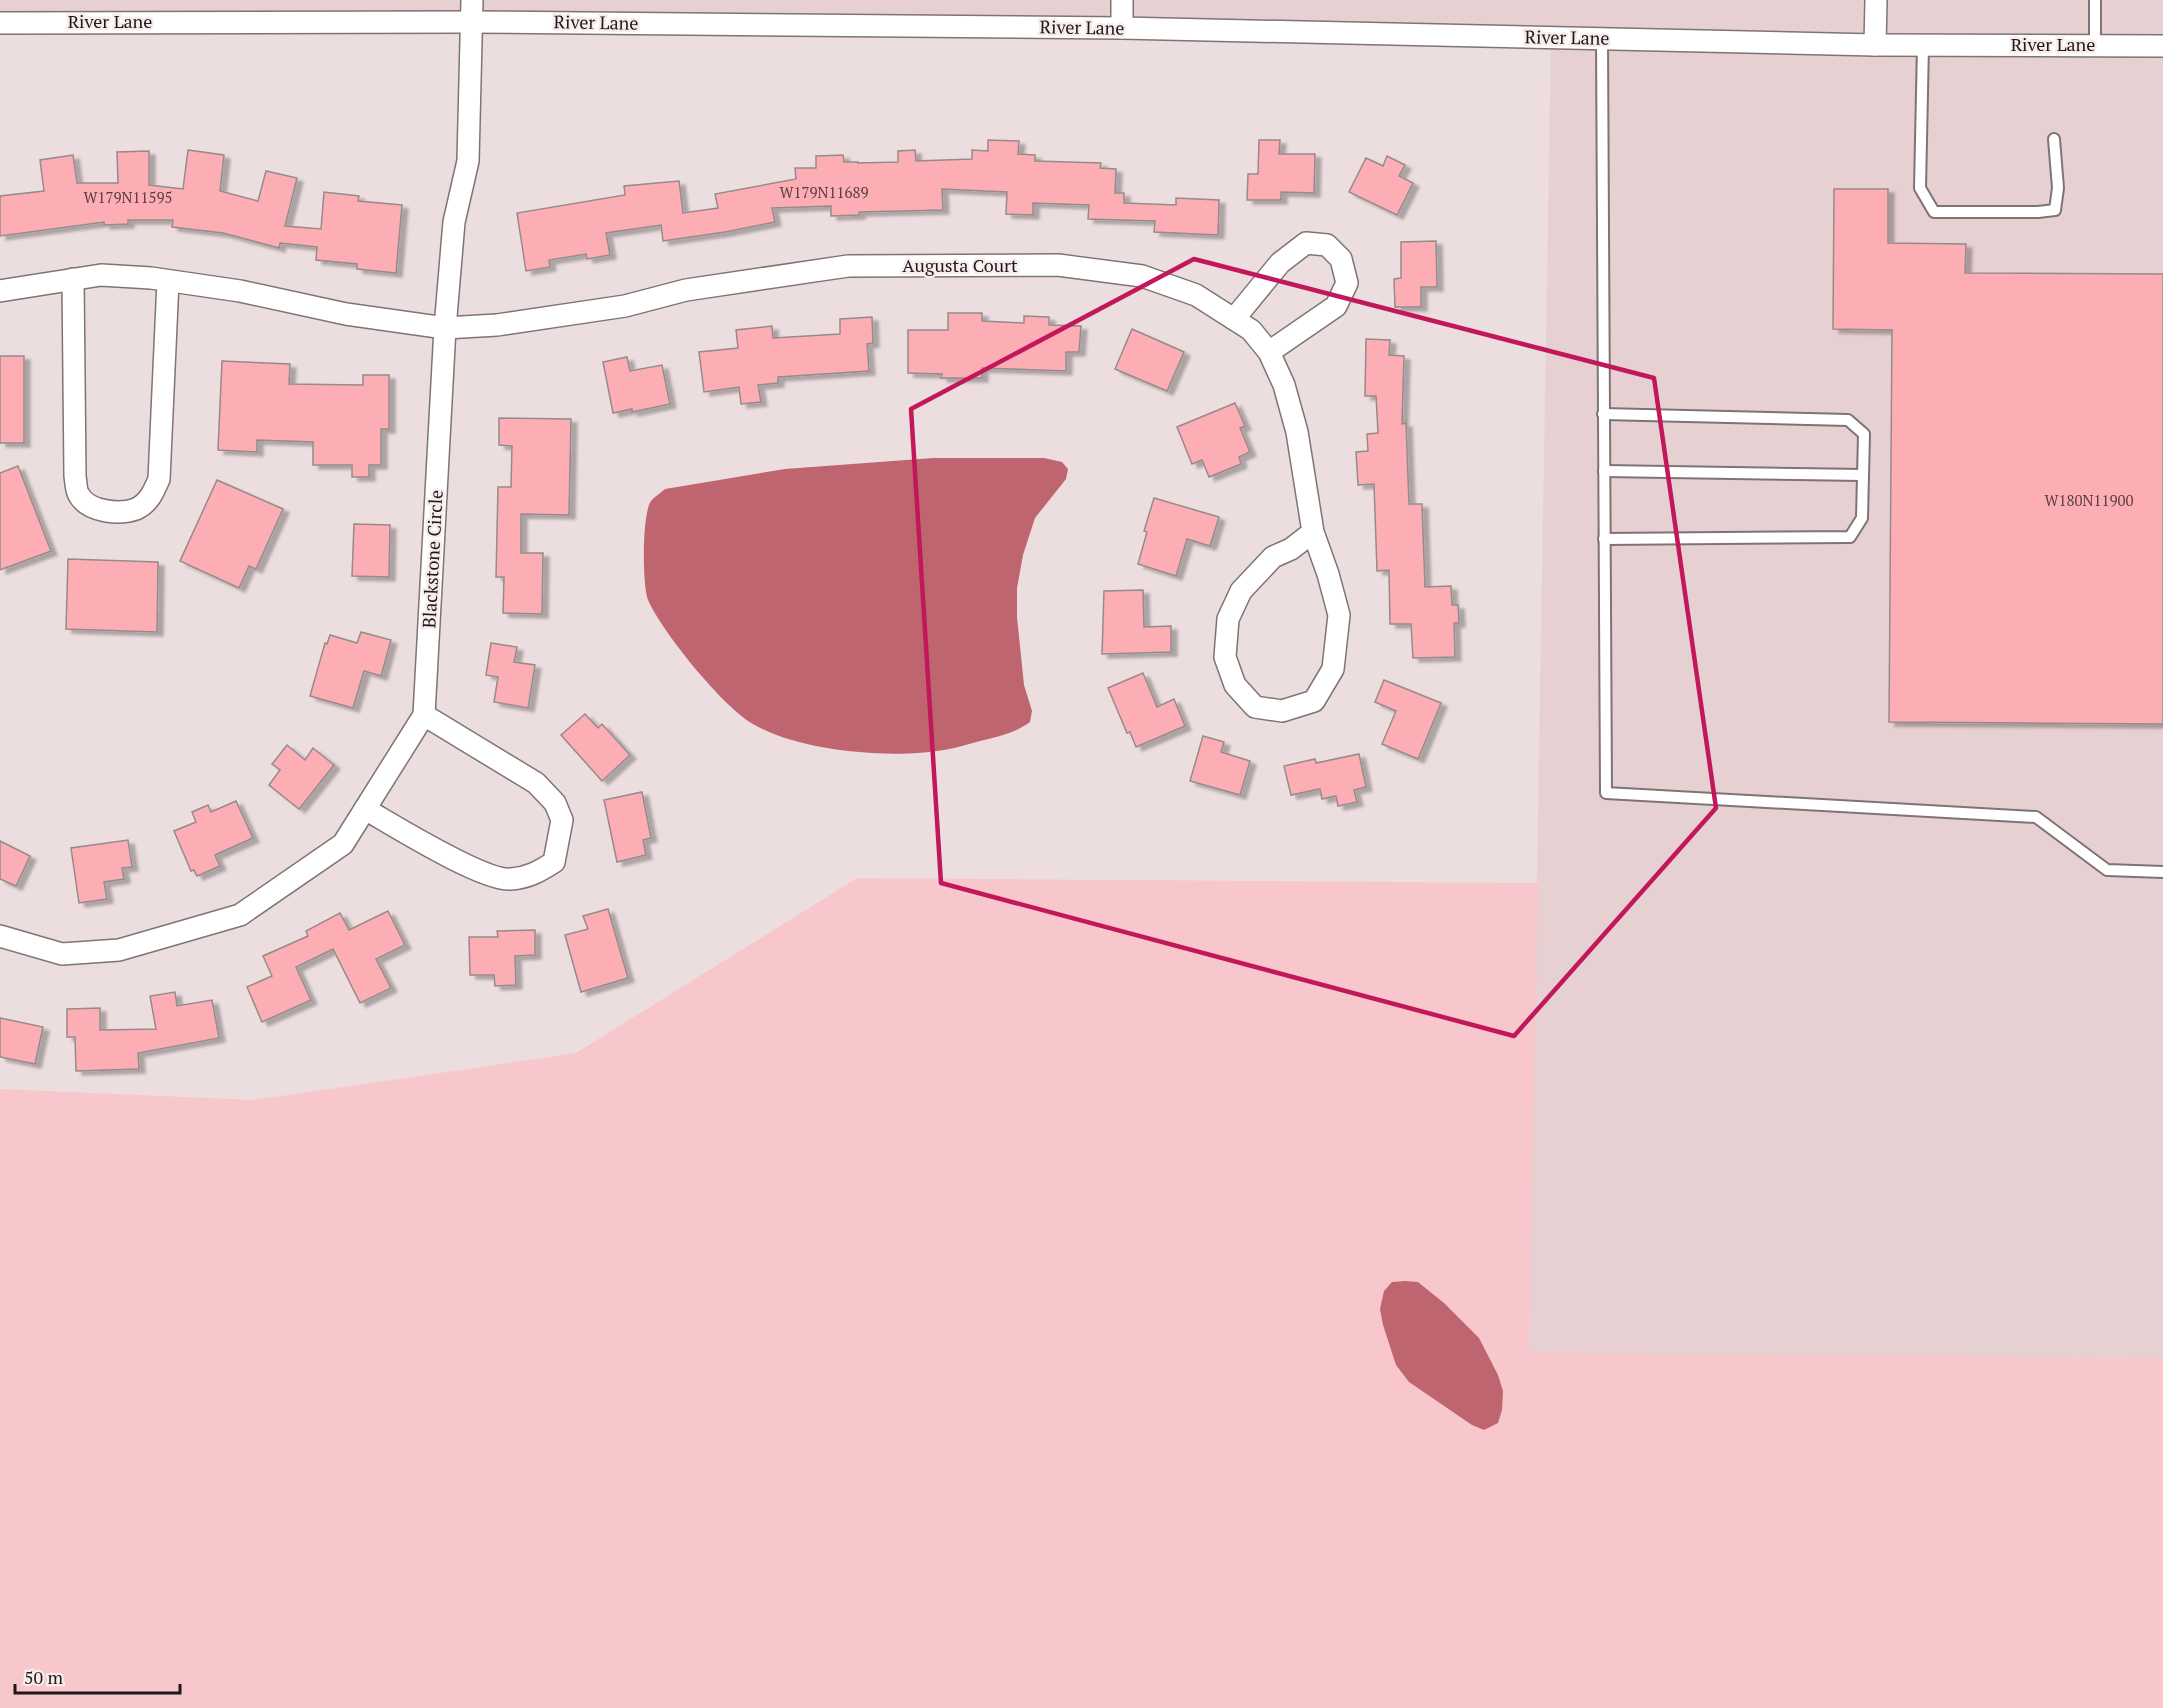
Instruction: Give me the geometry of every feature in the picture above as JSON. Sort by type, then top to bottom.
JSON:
[{"type":"street","name":"Blackstone Circle","points":[[0,936],[62,954],[119,950],[240,915],[343,844],[424,715],[445,328],[454,222],[468,161],[471,0]]},
{"type":"street","points":[[1122,0],[1122,28]]},
{"type":"street","points":[[1875,45],[1876,0]]},
{"type":"street","name":"River Lane","points":[[0,23],[471,22],[1122,28],[1875,45],[2163,46]]},
{"type":"street","points":[[1234,319],[1280,263],[1306,243],[1327,245],[1341,259],[1347,283],[1336,306],[1269,352]]},
{"type":"street","name":"Augusta Court","points":[[445,328],[497,325],[625,306],[686,290],[859,266],[1058,265],[1142,276],[1196,296],[1251,330],[1269,352],[1284,386],[1297,432],[1313,532],[1339,615],[1333,669],[1314,701],[1282,711],[1255,707],[1235,685],[1225,657],[1228,619],[1241,591],[1274,557],[1292,549],[1313,532]]},
{"type":"street","points":[[0,291],[101,275],[240,291],[346,314],[445,328]]},
{"type":"street","points":[[74,279],[75,476],[79,496],[94,508],[116,512],[137,508],[153,496],[159,479],[168,281]]},
{"type":"street","points":[[365,809],[478,871],[498,877],[509,880],[532,876],[554,862],[562,820],[555,803],[536,783],[424,715]]},
{"type":"lane","points":[[2095,0],[2095,45]]},
{"type":"lane","points":[[1602,39],[1606,792],[2036,817],[2107,870],[2163,872]]},
{"type":"lane","points":[[1923,45],[1920,188],[1934,212],[2055,210],[2058,188],[2054,139]]},
{"type":"lane","points":[[1603,414],[1848,420],[1864,434],[1862,518],[1850,537],[1604,539]]},
{"type":"lane","points":[[1604,471],[1863,475]]},
{"type":"highlighted area","points":[[1194,259],[1654,378],[1716,808],[1514,1036],[941,883],[911,409]]},
{"type":"shaded area","points":[[0,0],[2163,0],[2163,1358],[1529,1353],[1551,38],[0,23]]},
{"type":"shaded area","points":[[933,458],[1044,458],[1062,462],[1068,469],[1066,479],[1035,518],[1023,555],[1017,588],[1017,617],[1024,685],[1032,711],[1030,722],[1006,734],[948,749],[898,754],[846,751],[795,741],[773,734],[740,715],[694,668],[655,614],[648,600],[644,549],[646,519],[651,501],[665,489],[785,469]]},
{"type":"shaded area","points":[[857,878],[1538,883],[1529,1353],[2163,1358],[2163,1708],[0,1708],[0,1089],[254,1100],[576,1053]]},
{"type":"shaded area","points":[[1392,1282],[1418,1282],[1444,1303],[1479,1338],[1498,1375],[1503,1391],[1502,1410],[1498,1423],[1484,1430],[1472,1425],[1409,1382],[1396,1365],[1380,1309],[1384,1291]]},
{"type":"building","points":[[988,140],[1019,141],[1018,154],[1035,155],[1035,161],[1101,163],[1100,168],[1116,169],[1115,193],[1124,193],[1124,203],[1176,205],[1176,198],[1219,200],[1218,235],[1154,232],[1155,221],[1088,219],[1089,205],[1033,203],[1033,215],[1006,214],[1007,192],[942,189],[943,210],[859,212],[859,215],[831,216],[831,206],[772,208],[775,222],[725,232],[663,241],[661,225],[606,233],[610,255],[587,259],[586,254],[549,260],[550,267],[526,271],[517,213],[625,195],[624,186],[679,181],[683,213],[718,208],[715,194],[796,179],[795,168],[816,168],[816,156],[843,155],[844,162],[898,162],[898,151],[915,150],[916,161],[972,159],[972,150],[988,151]]},
{"type":"building","points":[[1259,140],[1280,140],[1279,154],[1315,154],[1314,193],[1281,192],[1281,200],[1247,200],[1248,174],[1258,174]]},
{"type":"building","points":[[188,150],[224,155],[220,191],[258,201],[266,171],[297,178],[285,226],[321,229],[324,192],[359,196],[358,201],[402,205],[396,273],[357,269],[357,264],[316,260],[317,247],[280,243],[279,248],[223,233],[172,227],[173,220],[128,220],[128,224],[104,225],[104,222],[0,236],[0,196],[44,191],[40,160],[73,155],[77,183],[118,183],[117,152],[149,151],[149,185],[183,189]]},
{"type":"building","points":[[1387,156],[1405,165],[1399,176],[1413,183],[1397,215],[1349,192],[1366,158],[1383,166]]},
{"type":"building","points":[[1834,189],[1888,189],[1888,243],[1966,244],[1965,273],[2163,274],[2163,724],[1889,722],[1892,330],[1833,329]]},
{"type":"building","points":[[1436,241],[1437,287],[1421,287],[1421,307],[1395,307],[1394,279],[1401,278],[1401,242]]},
{"type":"building","points":[[948,313],[982,313],[982,321],[1024,323],[1024,316],[1049,317],[1049,325],[1081,326],[1079,352],[1066,352],[1066,371],[982,368],[982,378],[941,378],[942,374],[908,373],[908,330],[948,330]]},
{"type":"building","points":[[872,317],[873,343],[867,344],[869,371],[778,377],[778,383],[758,385],[761,402],[741,404],[739,387],[704,392],[699,352],[738,348],[736,330],[772,326],[773,338],[840,334],[840,319]]},
{"type":"building","points":[[1132,329],[1184,352],[1167,391],[1115,369]]},
{"type":"building","points":[[1366,339],[1390,340],[1389,355],[1404,356],[1402,424],[1406,423],[1409,504],[1422,504],[1425,587],[1451,586],[1452,605],[1458,605],[1459,623],[1454,623],[1455,657],[1413,658],[1411,624],[1390,624],[1389,570],[1377,571],[1374,484],[1358,485],[1356,452],[1368,451],[1367,434],[1378,433],[1376,396],[1365,396]]},
{"type":"building","points":[[0,356],[24,356],[24,443],[0,443]]},
{"type":"building","points":[[627,357],[630,371],[662,365],[670,404],[632,412],[632,409],[613,413],[603,362]]},
{"type":"building","points":[[222,361],[290,364],[289,384],[363,385],[363,375],[389,375],[389,429],[381,429],[381,465],[369,465],[369,477],[352,477],[352,465],[313,465],[313,442],[257,440],[257,452],[218,450]]},
{"type":"building","points":[[1235,403],[1245,426],[1240,428],[1250,452],[1239,457],[1241,464],[1209,477],[1202,460],[1192,464],[1177,427]]},
{"type":"building","points":[[499,418],[571,419],[569,515],[521,514],[521,553],[543,553],[542,614],[503,613],[504,577],[496,577],[498,487],[511,487],[512,446],[499,445]]},
{"type":"building","points":[[18,466],[51,551],[0,570],[0,473]]},
{"type":"building","points":[[217,480],[283,509],[256,569],[249,566],[239,588],[180,561]]},
{"type":"building","points":[[1154,498],[1219,517],[1210,546],[1187,539],[1176,576],[1138,564],[1147,532],[1144,531]]},
{"type":"building","points":[[354,524],[390,525],[389,577],[352,576]]},
{"type":"building","points":[[68,559],[158,562],[157,632],[66,629]]},
{"type":"building","points":[[1143,590],[1144,627],[1171,626],[1171,652],[1102,654],[1104,591]]},
{"type":"building","points":[[361,632],[391,640],[381,676],[364,671],[353,708],[310,696],[325,643],[327,644],[330,635],[357,643]]},
{"type":"building","points":[[491,643],[517,647],[514,662],[535,665],[528,708],[494,702],[498,677],[486,675]]},
{"type":"building","points":[[1143,673],[1157,707],[1174,699],[1185,726],[1136,747],[1130,732],[1127,733],[1108,688]]},
{"type":"building","points":[[1384,680],[1441,703],[1418,759],[1382,744],[1396,711],[1375,702]]},
{"type":"building","points":[[585,714],[598,728],[602,724],[630,755],[602,781],[561,735]]},
{"type":"building","points":[[1203,736],[1224,742],[1221,752],[1250,761],[1240,795],[1190,781]]},
{"type":"building","points":[[287,745],[305,760],[313,748],[334,765],[299,809],[269,785],[280,770],[272,764]]},
{"type":"building","points":[[1359,754],[1366,787],[1354,790],[1357,802],[1338,806],[1336,796],[1322,799],[1320,789],[1291,795],[1284,766],[1315,759],[1316,763]]},
{"type":"building","points":[[642,792],[651,838],[643,840],[646,855],[617,862],[604,800]]},
{"type":"building","points":[[236,801],[253,838],[215,855],[220,866],[197,876],[194,870],[191,871],[174,831],[196,822],[192,812],[208,805],[211,812]]},
{"type":"building","points":[[128,840],[132,867],[122,868],[124,879],[104,882],[107,899],[79,903],[71,848]]},
{"type":"building","points":[[0,841],[30,856],[16,886],[0,879]]},
{"type":"building","points":[[608,909],[628,978],[581,992],[565,935],[588,929],[583,916]]},
{"type":"building","points":[[388,911],[405,945],[376,959],[391,988],[360,1003],[333,949],[296,967],[311,1000],[262,1022],[247,987],[272,976],[263,956],[308,936],[306,931],[340,913],[349,930]]},
{"type":"building","points":[[535,930],[535,955],[515,956],[516,985],[495,986],[494,975],[470,975],[469,937],[498,937],[497,931]]},
{"type":"building","points":[[175,992],[177,1006],[212,1000],[219,1038],[138,1053],[139,1069],[76,1071],[75,1037],[67,1037],[67,1009],[100,1008],[100,1030],[156,1029],[150,996]]},
{"type":"building","points":[[0,1018],[43,1027],[35,1064],[0,1057]]}]
